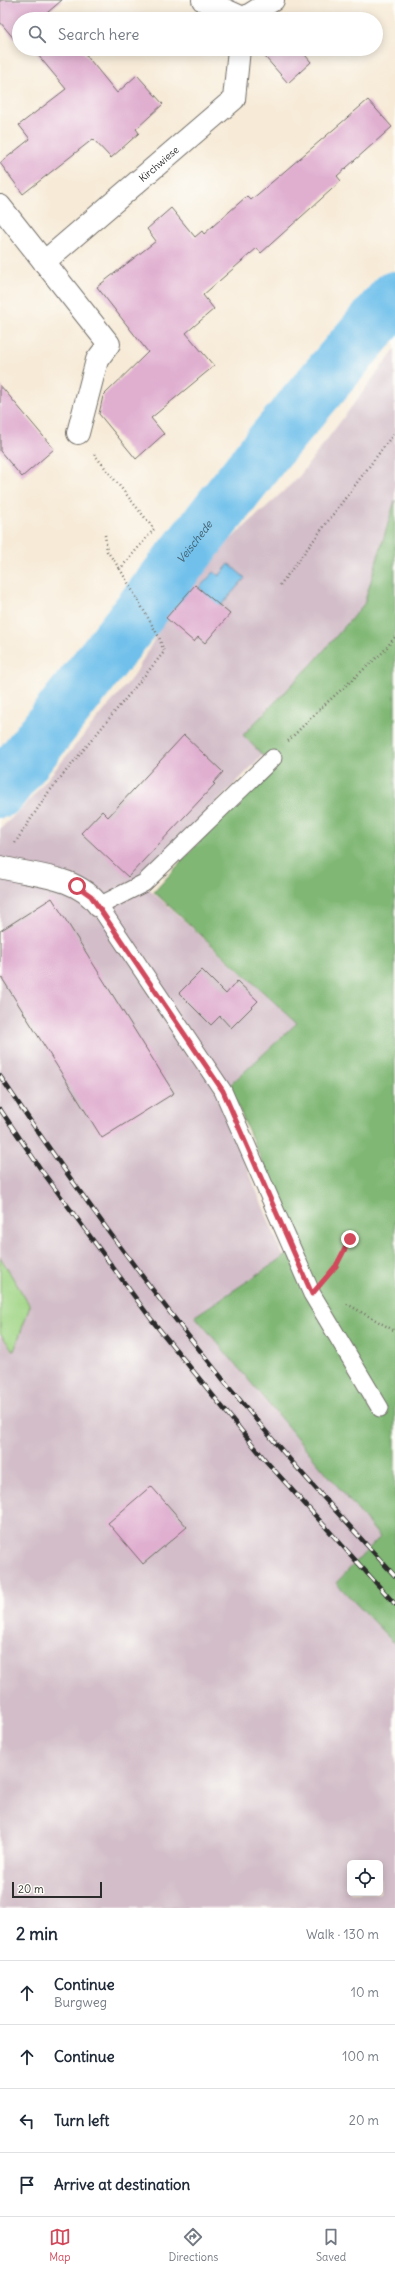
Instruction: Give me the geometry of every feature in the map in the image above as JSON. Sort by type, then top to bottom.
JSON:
[{"type":"street","points":[[204,0],[230,12]]},
{"type":"street","points":[[253,12],[273,0]]},
{"type":"street","name":"Kirchwiese","points":[[44,262],[234,99],[238,56]]},
{"type":"street","points":[[0,206],[109,344],[97,360],[78,433]]},
{"type":"street","points":[[0,867],[62,880],[91,896],[99,906]]},
{"type":"lane","points":[[273,758],[144,883],[99,906],[223,1091],[312,1294],[380,1408]]},
{"type":"path","points":[[280,585],[395,432]]},
{"type":"path","points":[[78,433],[154,529],[120,569]]},
{"type":"path","points":[[0,867],[48,793],[164,652],[159,637],[125,577],[107,551],[105,535]]},
{"type":"path","points":[[273,758],[322,707],[383,652],[395,637]]},
{"type":"path","points":[[350,1239],[336,1266],[312,1294],[348,1304],[395,1331]]},
{"type":"shaded area","points":[[395,349],[395,500],[364,604],[313,663],[244,736],[264,754],[140,881],[297,1023],[229,1086],[220,1101],[284,1258],[195,1316],[380,1537],[336,1583],[395,1644],[395,1908],[0,1908],[0,1334],[13,1351],[30,1306],[0,1257],[0,829],[28,802],[135,674],[166,618],[230,540],[298,478]]},
{"type":"green space","points":[[395,500],[395,1644],[336,1583],[380,1537],[195,1316],[299,1247],[229,1086],[297,1023],[154,892],[270,763],[243,735],[313,663],[364,604]]},
{"type":"green space","points":[[0,1257],[30,1306],[14,1351],[0,1334]]},
{"type":"water","points":[[229,564],[245,578],[216,611],[199,596],[203,591],[199,588],[214,572],[219,576]]},
{"type":"building","points":[[0,0],[62,0],[48,12],[12,12],[12,36],[0,22]]},
{"type":"building","points":[[39,56],[87,56],[117,93],[137,75],[163,104],[136,129],[139,133],[111,158],[93,139],[23,194],[0,163],[30,139],[19,125],[66,89]]},
{"type":"building","points":[[264,56],[306,56],[311,62],[288,83]]},
{"type":"building","points":[[368,100],[392,127],[337,176],[341,181],[261,253],[257,248],[203,295],[214,309],[186,333],[214,366],[151,418],[164,434],[136,459],[99,414],[103,396],[148,352],[97,287],[156,241],[147,229],[171,208],[195,237],[202,231],[204,234],[247,196],[251,200]]},
{"type":"building","points":[[0,385],[54,449],[22,477],[0,451]]},
{"type":"building","points":[[195,585],[230,614],[205,643],[198,637],[194,642],[166,618]]},
{"type":"building","points":[[184,735],[223,772],[213,783],[215,784],[128,877],[81,833],[102,811],[108,817]]},
{"type":"building","points":[[52,898],[174,1093],[102,1138],[0,975],[0,931]]},
{"type":"building","points":[[202,970],[226,994],[237,981],[258,1001],[231,1028],[220,1016],[211,1025],[179,993]]},
{"type":"building","points":[[151,1486],[187,1527],[143,1564],[108,1523]]},
{"type":"waterway","name":"Veischede","points":[[0,791],[267,449],[395,298]]},
{"type":"railway","points":[[0,1076],[66,1172],[169,1312],[279,1447],[395,1576]]},
{"type":"railway","points":[[0,1109],[42,1171],[151,1319],[266,1461],[395,1604]]},
{"type":"route","points":[[77,886],[91,896],[223,1091],[312,1294],[336,1266],[350,1239]]}]
